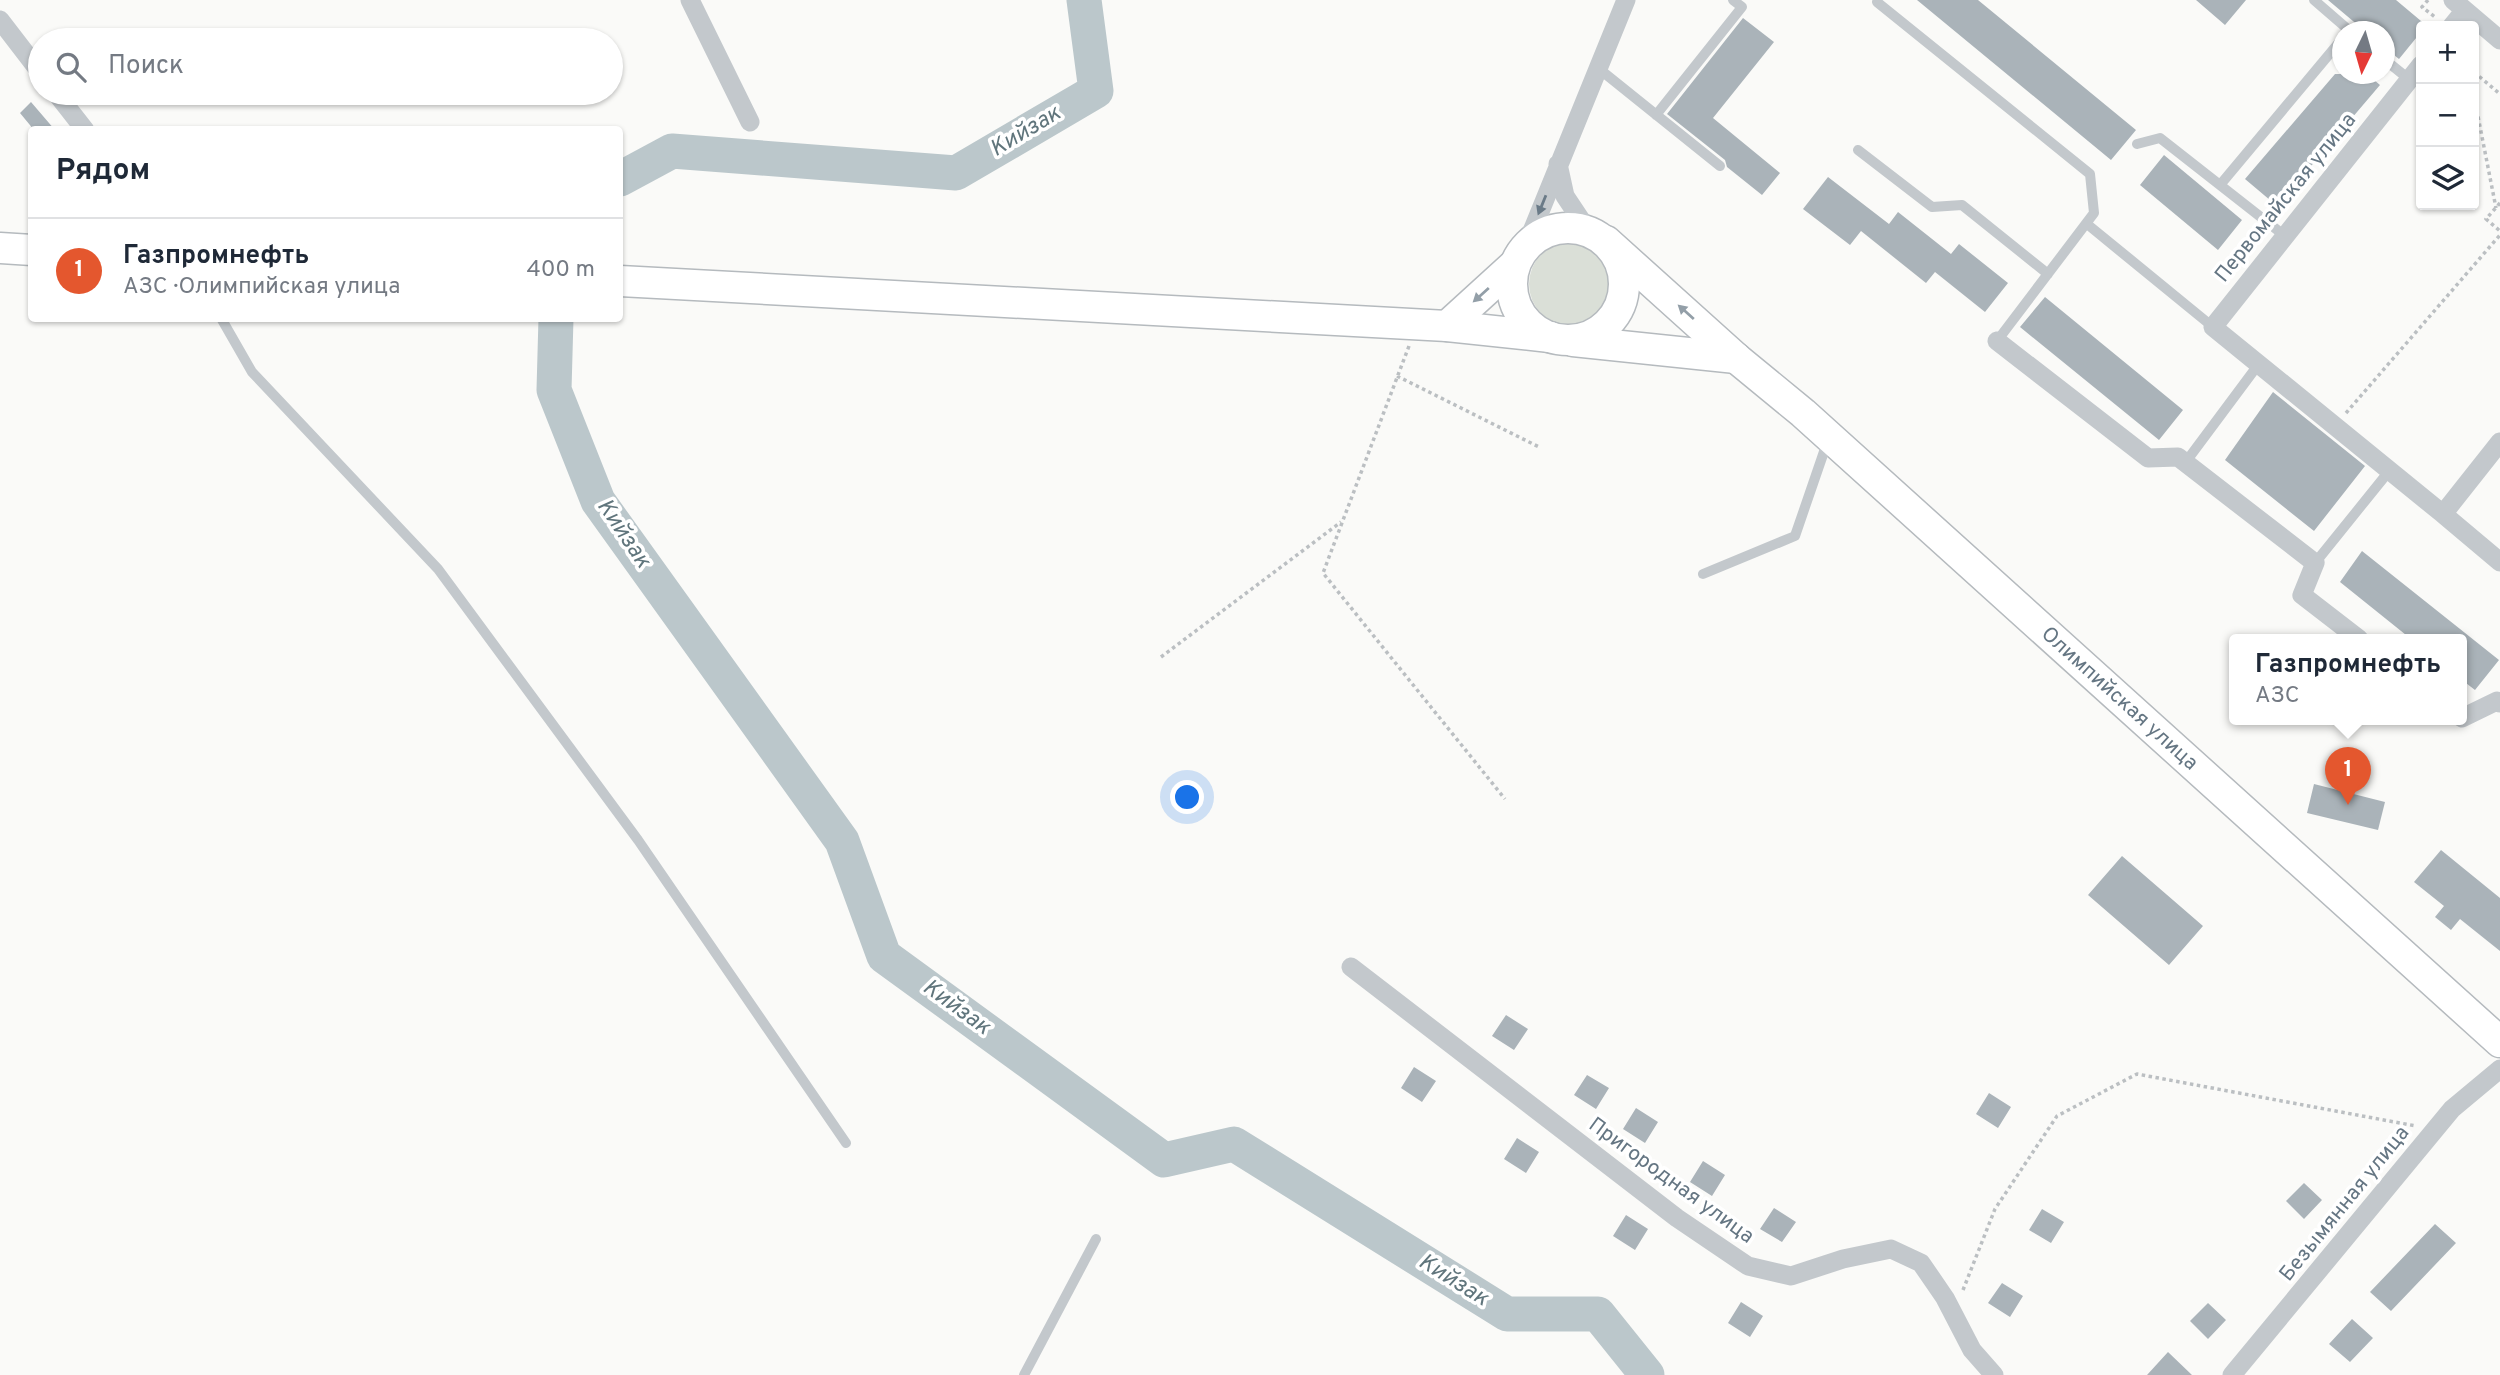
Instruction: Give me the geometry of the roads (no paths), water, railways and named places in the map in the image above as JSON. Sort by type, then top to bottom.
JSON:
[{"type":"main road","points":[[1447,326],[1543,232],[1565,227],[1597,235],[1620,258],[1626,280],[1623,302],[1611,321],[1594,335],[1561,339],[1531,326],[1517,309],[1511,287],[1520,255]]},
{"type":"main road","name":"Олимпийская улица","points":[[1597,235],[1829,436],[2500,1042]]},
{"type":"main road","points":[[0,248],[28,250]]},
{"type":"main road","points":[[623,281],[1447,326],[1737,358]]},
{"type":"street","points":[[690,0],[750,122]]},
{"type":"street","points":[[1520,255],[1626,0]]},
{"type":"street","points":[[2459,5],[2500,40]]},
{"type":"street","points":[[0,20],[28,56]]},
{"type":"street","name":"Первомайская улица","points":[[2213,327],[2415,73]]},
{"type":"street","points":[[65,105],[82,126]]},
{"type":"street","points":[[1558,164],[1565,196],[1597,235]]},
{"type":"street","points":[[2213,327],[2500,562]]},
{"type":"street","points":[[1997,341],[2148,458],[2178,457],[2315,563],[2302,595],[2353,634]]},
{"type":"street","points":[[2443,514],[2500,442]]},
{"type":"street","points":[[2467,716],[2497,701],[2500,703]]},
{"type":"street","name":"Пригородная улица","points":[[1351,967],[1677,1218],[1748,1266],[1791,1276],[1843,1259],[1891,1248],[1921,1264],[1972,1350],[1994,1375]]},
{"type":"street","name":"Безымянная улица","points":[[2232,1375],[2452,1109],[2500,1069]]},
{"type":"lane","points":[[1656,115],[1742,7],[1733,0]]},
{"type":"lane","points":[[2314,0],[2338,21]]},
{"type":"lane","points":[[1877,2],[2090,174],[2094,213],[1997,341]]},
{"type":"lane","points":[[2220,185],[2332,52]]},
{"type":"lane","points":[[2395,64],[2415,73]]},
{"type":"lane","points":[[1598,68],[1720,166]]},
{"type":"lane","points":[[2137,144],[2160,138],[2285,236]]},
{"type":"lane","points":[[1858,150],[1932,207],[1962,205],[2048,274]]},
{"type":"lane","points":[[2087,225],[2213,327]]},
{"type":"lane","points":[[223,322],[252,372],[438,569],[638,840],[846,1143]]},
{"type":"lane","points":[[2185,463],[2258,365]]},
{"type":"lane","points":[[1703,574],[1795,536],[1829,436]]},
{"type":"lane","points":[[2315,563],[2390,470]]},
{"type":"lane","points":[[1024,1375],[1097,1240]]},
{"type":"waterway","name":"Кийзак","points":[[623,177],[672,151],[956,173],[1096,91],[1084,0]]},
{"type":"waterway","name":"Кийзак","points":[[556,322],[554,390],[598,501],[842,841],[884,956],[1164,1160],[1234,1144],[1507,1314],[1598,1314],[1647,1375]]},
{"type":"place","name":"Газпромнефть","points":[[2348,805]]}]
